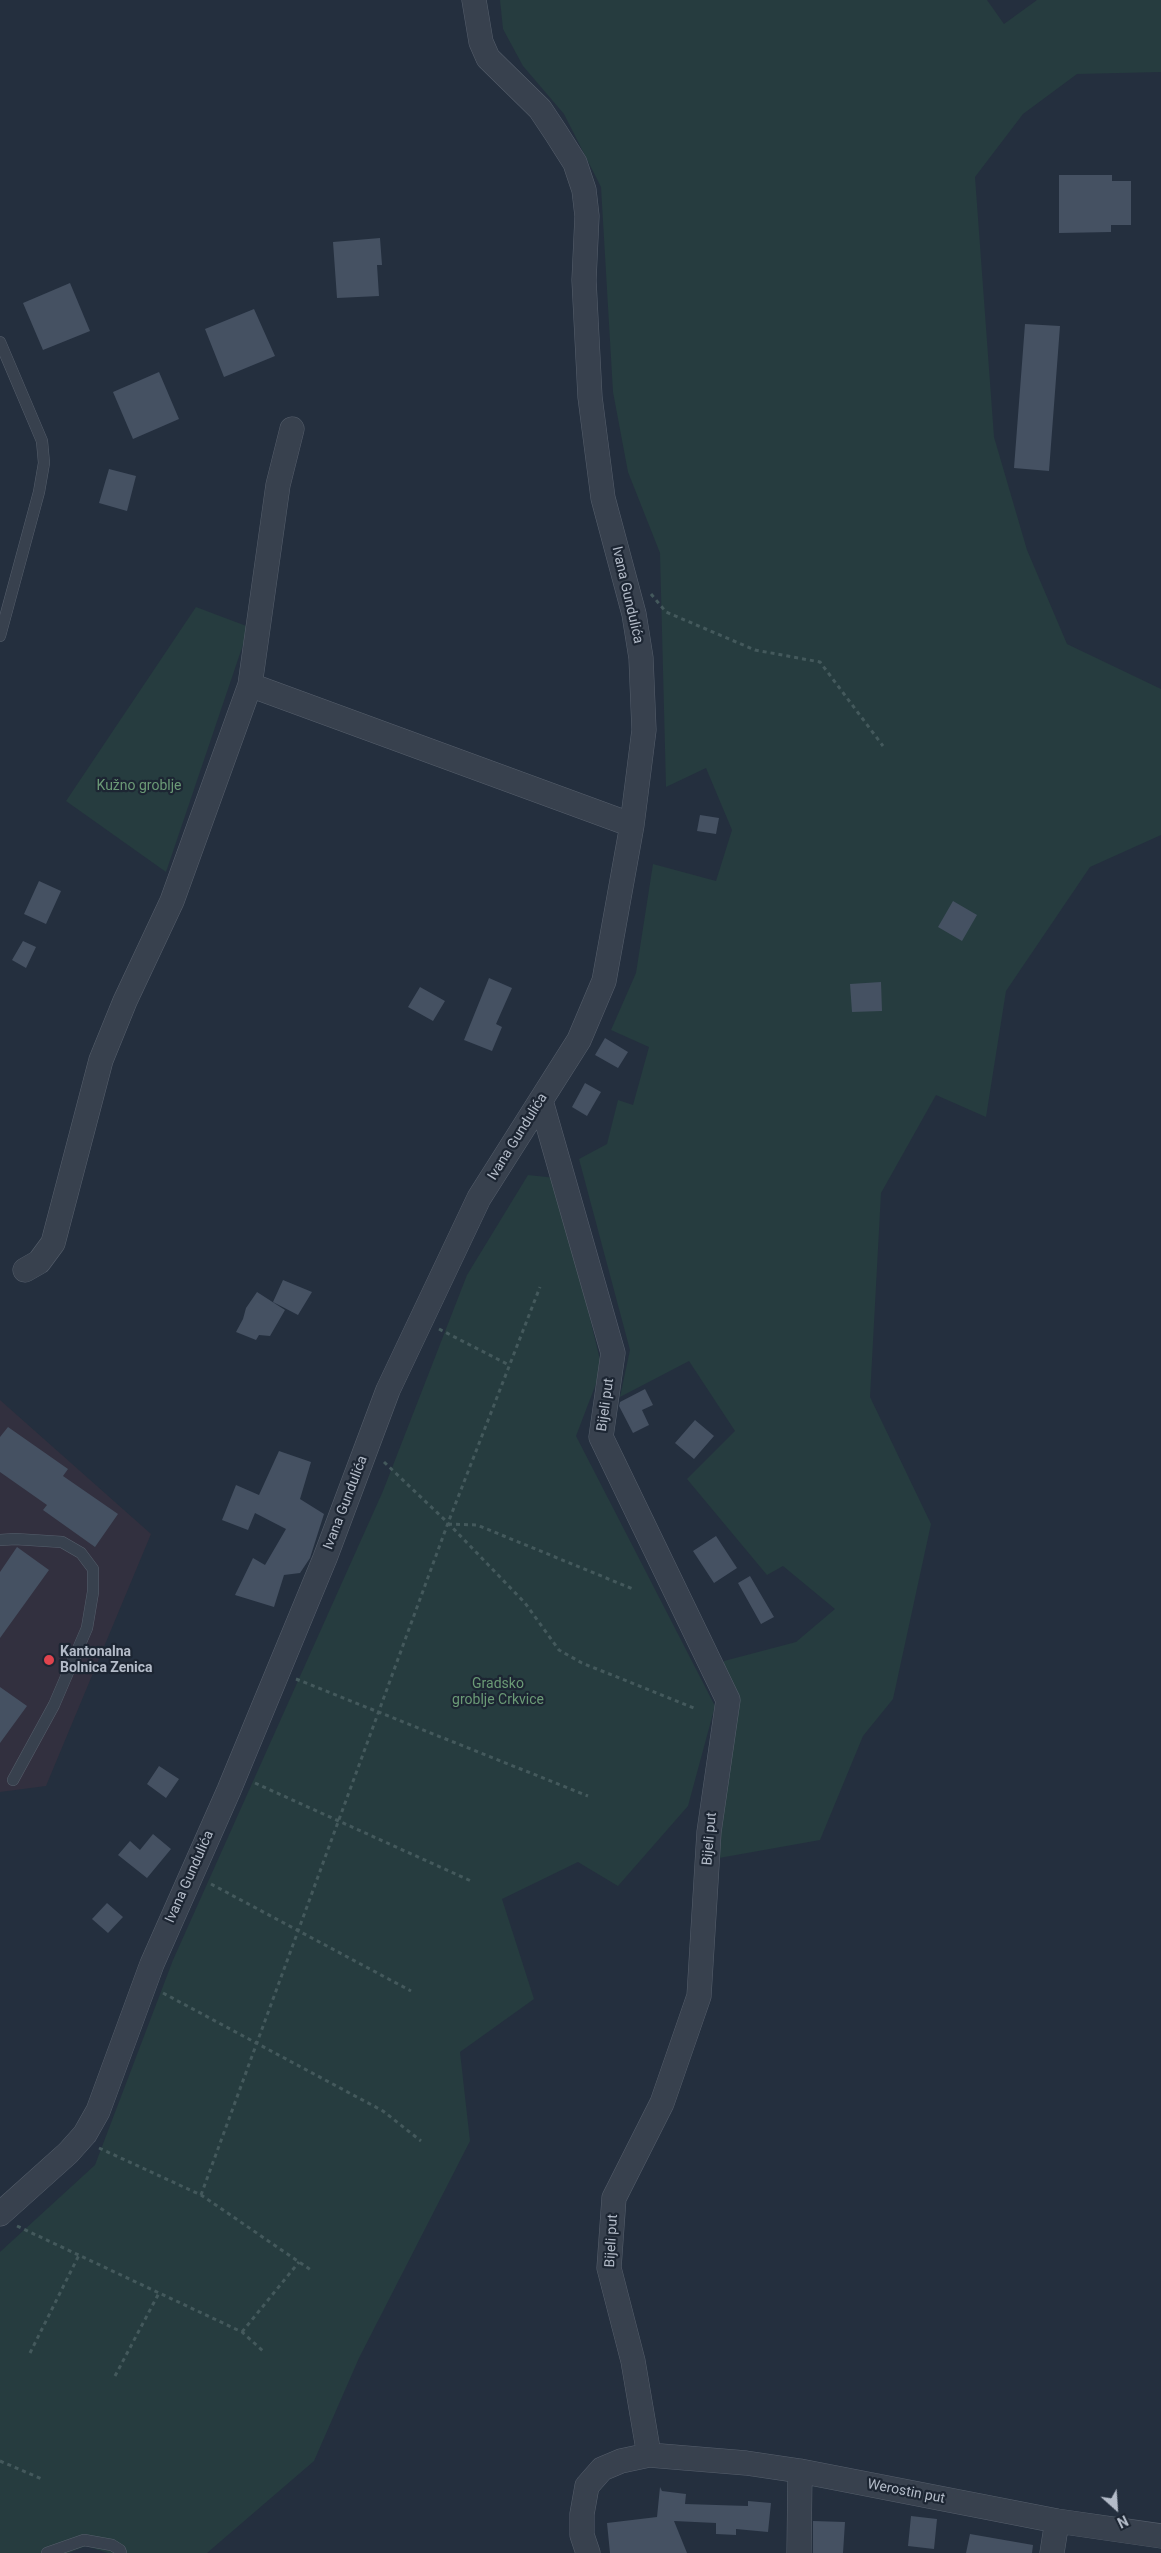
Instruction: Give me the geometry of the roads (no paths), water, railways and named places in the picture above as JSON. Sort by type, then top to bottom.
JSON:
[{"type":"street","name":"Ivana Gundulića","points":[[4,2218],[80,2140],[98,2112],[145,1983],[325,1558],[388,1390],[479,1198],[579,1040],[604,981],[632,825],[644,730],[641,658],[634,614],[603,498],[591,406],[584,280],[587,216],[584,190],[575,164],[540,109],[488,58],[481,42],[474,0]]},
{"type":"street","points":[[25,1270],[39,1262],[53,1242],[101,1060],[125,1001],[172,900],[250,685],[278,485],[292,430]]},
{"type":"street","points":[[250,685],[632,825]]},
{"type":"street","name":"Bijeli put","points":[[541,1101],[613,1353],[601,1437],[728,1700],[709,1832],[699,1996],[662,2103],[614,2198],[609,2268],[633,2361],[649,2455]]},
{"type":"street","points":[[588,2553],[582,2535],[582,2514],[587,2486],[602,2469],[621,2461],[649,2455]]},
{"type":"street","name":"Werostin put","points":[[649,2455],[746,2463],[800,2471],[1057,2521],[1161,2536]]},
{"type":"street","points":[[799,2553],[800,2471]]},
{"type":"street","points":[[1052,2553],[1057,2521]]},
{"type":"lane","points":[[0,342],[42,441],[44,463],[39,492],[0,636]]},
{"type":"lane","points":[[0,1540],[15,1538],[62,1542],[81,1553],[93,1569],[93,1592],[87,1628],[54,1705],[13,1780]]},
{"type":"lane","points":[[47,2553],[84,2540],[112,2545],[122,2553]]},
{"type":"place","name":"Kantonalna Bolnica Zenica","points":[[49,1660]]},
{"type":"park label","name":"Kužno groblje","points":[[139,786]]},
{"type":"park label","name":"Gradsko groblje Crkvice","points":[[498,1692]]}]
